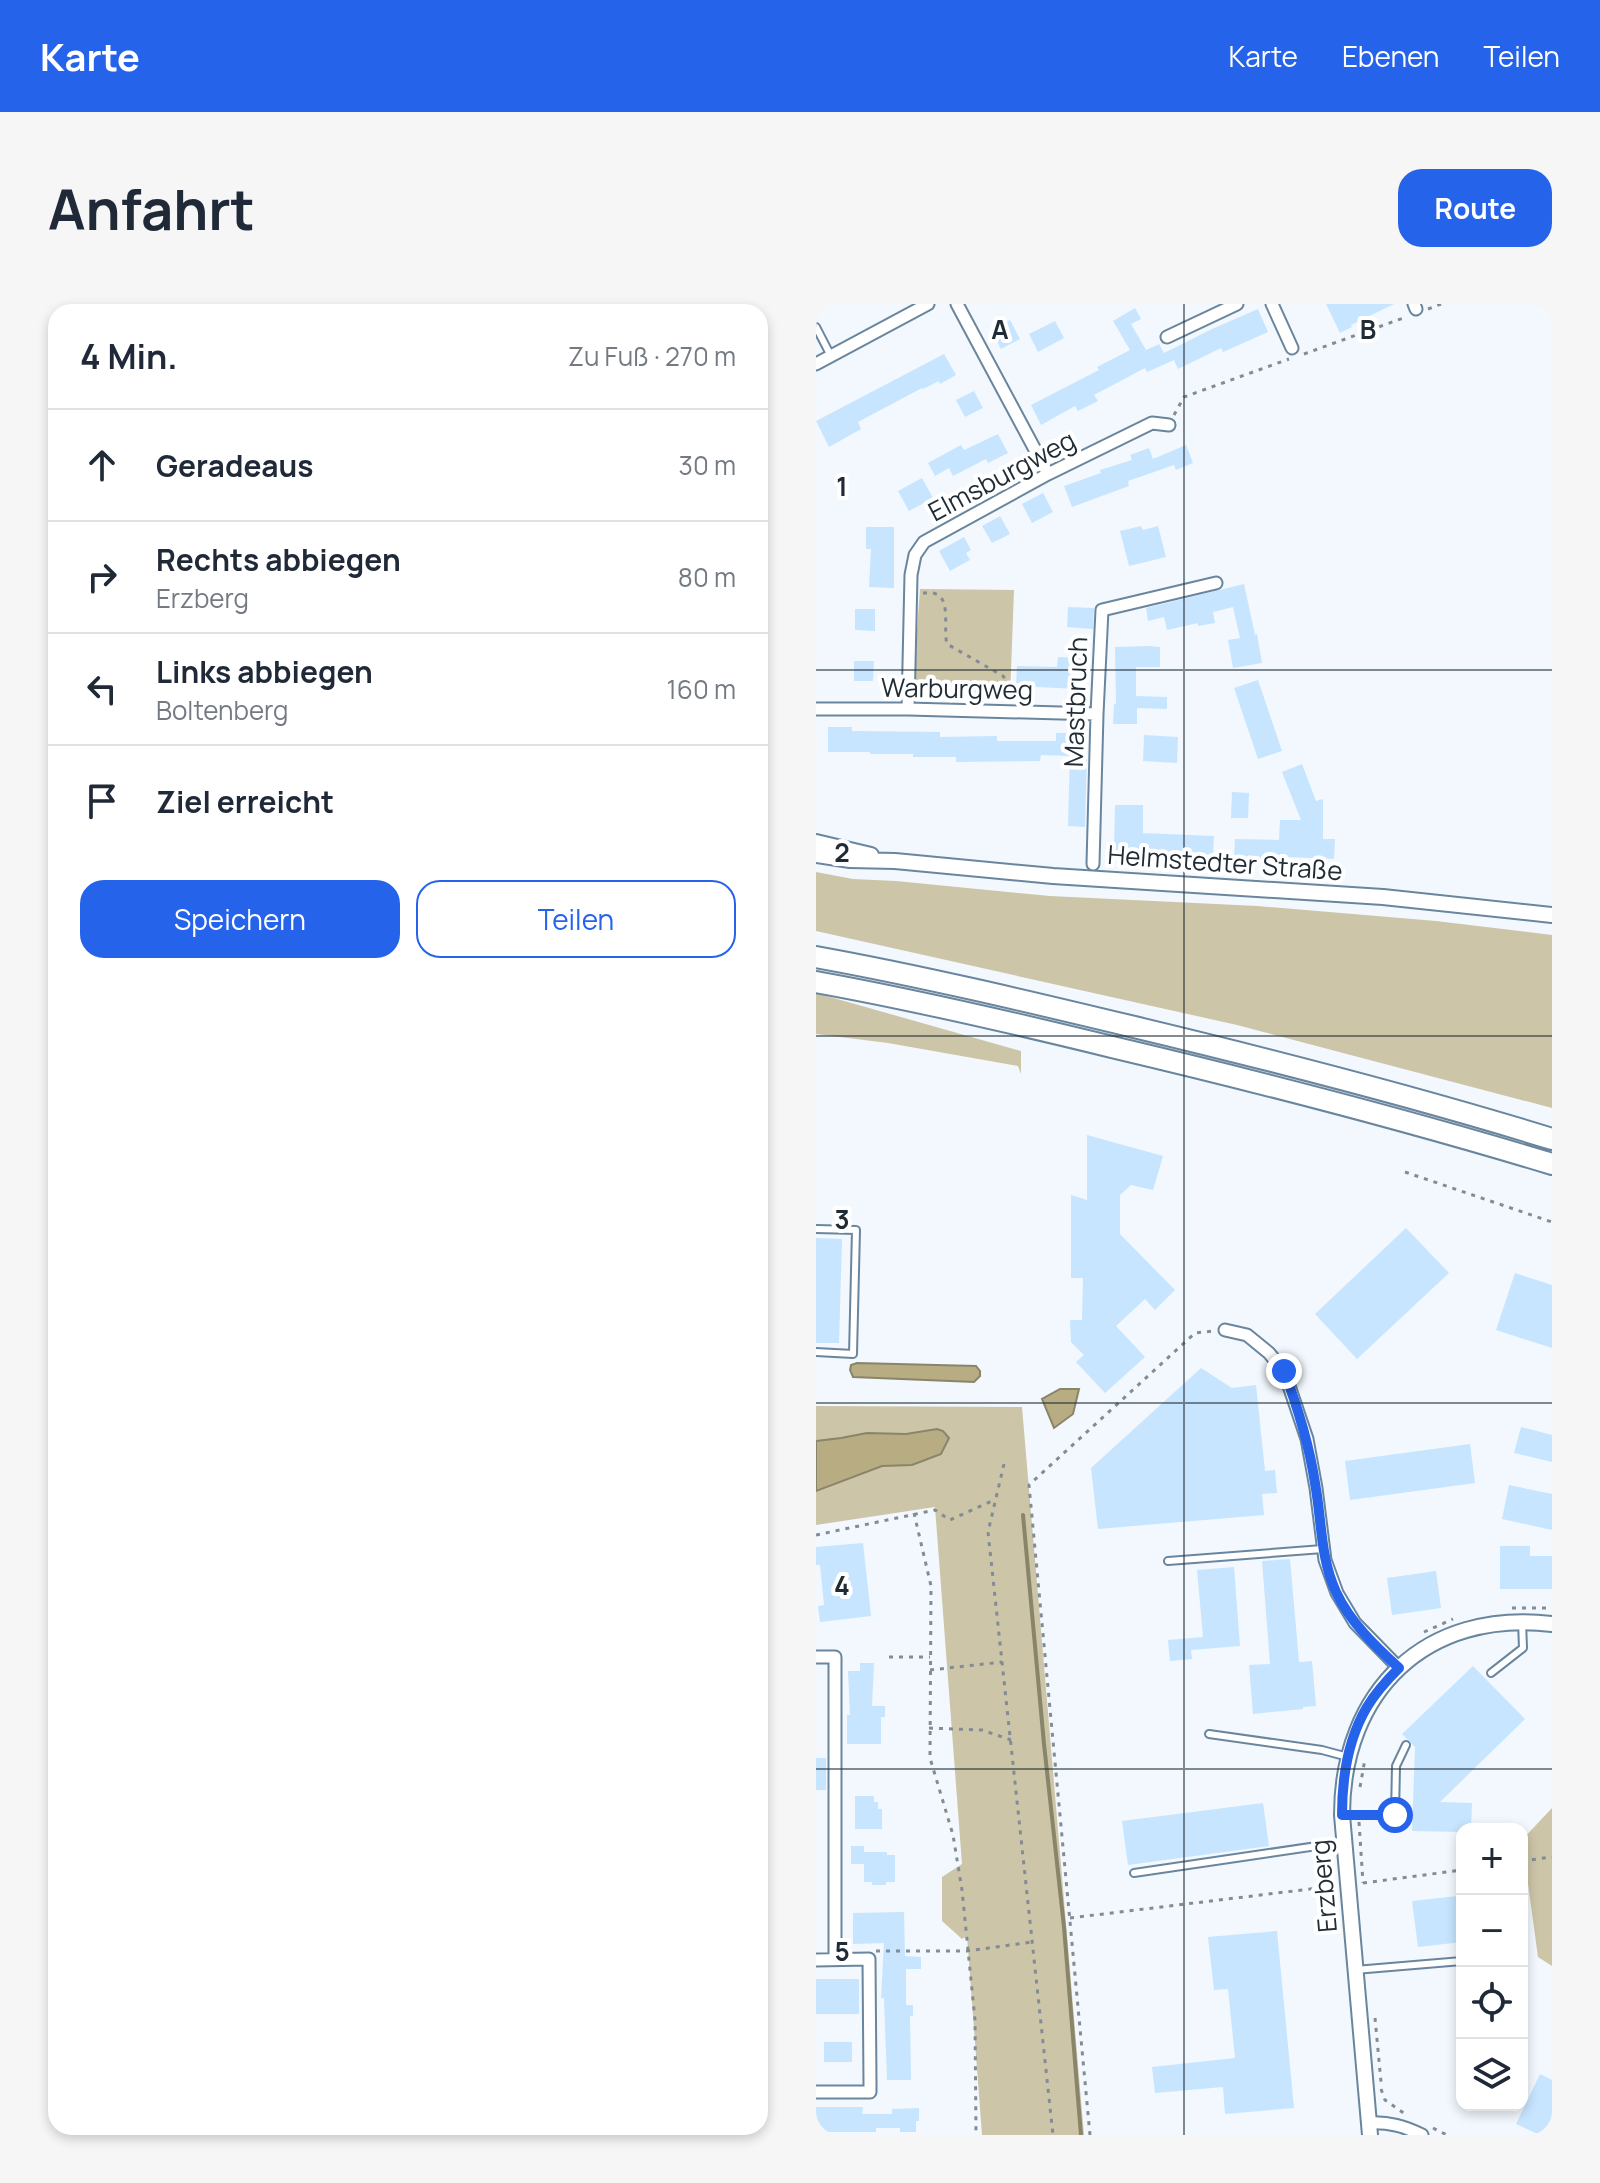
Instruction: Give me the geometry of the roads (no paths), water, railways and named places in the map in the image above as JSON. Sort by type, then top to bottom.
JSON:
[{"type":"highway","points":[[816,957],[1216,1047],[1358,1083],[1552,1139]]},
{"type":"highway","points":[[816,982],[958,1010],[1211,1070],[1552,1164]]},
{"type":"street","points":[[816,364],[914,307],[928,304]]},
{"type":"street","points":[[957,304],[1048,474]]},
{"type":"street","points":[[1167,337],[1237,304]]},
{"type":"street","points":[[1272,304],[1292,348]]},
{"type":"street","name":"Elmsburgweg","points":[[908,709],[911,575],[915,555],[924,542],[1048,474],[1152,423],[1169,425]]},
{"type":"street","name":"Mastbruch","points":[[1093,864],[1102,610],[1216,583]]},
{"type":"street","name":"Warburgweg","points":[[816,709],[1097,714]]},
{"type":"street","name":"Helmstedter Straße","points":[[816,842],[895,861]]},
{"type":"street","name":"Helmstedter Straße","points":[[816,855],[1039,875],[1383,897],[1552,915]]},
{"type":"street","points":[[1225,1330],[1247,1335],[1269,1353],[1284,1371],[1307,1439],[1325,1560],[1337,1593],[1355,1623],[1399,1668]]},
{"type":"street","name":"Erzberg","points":[[1370,2129],[1342,1815],[1344,1776],[1356,1730],[1380,1688],[1399,1668],[1449,1636],[1522,1622],[1552,1624]]},
{"type":"street","points":[[816,1657],[835,1657],[835,1959]]},
{"type":"street","points":[[816,1960],[869,1959],[870,2092],[816,2092]]},
{"type":"street","points":[[1370,2129],[1383,2122],[1426,2131]]},
{"type":"lane","points":[[816,327],[831,356]]},
{"type":"lane","points":[[816,1229],[856,1230],[853,1354],[816,1352]]},
{"type":"lane","points":[[1168,1561],[1323,1549]]},
{"type":"lane","points":[[1491,1673],[1523,1648],[1522,1622]]},
{"type":"lane","points":[[1209,1734],[1322,1750],[1348,1757]]},
{"type":"lane","points":[[1342,1815],[1395,1815],[1396,1766],[1406,1745]]},
{"type":"lane","points":[[1134,1873],[1344,1842]]},
{"type":"lane","points":[[1355,1970],[1456,1962]]},
{"type":"waterway","points":[[1023,1515],[1064,1927],[1081,2135]]}]
